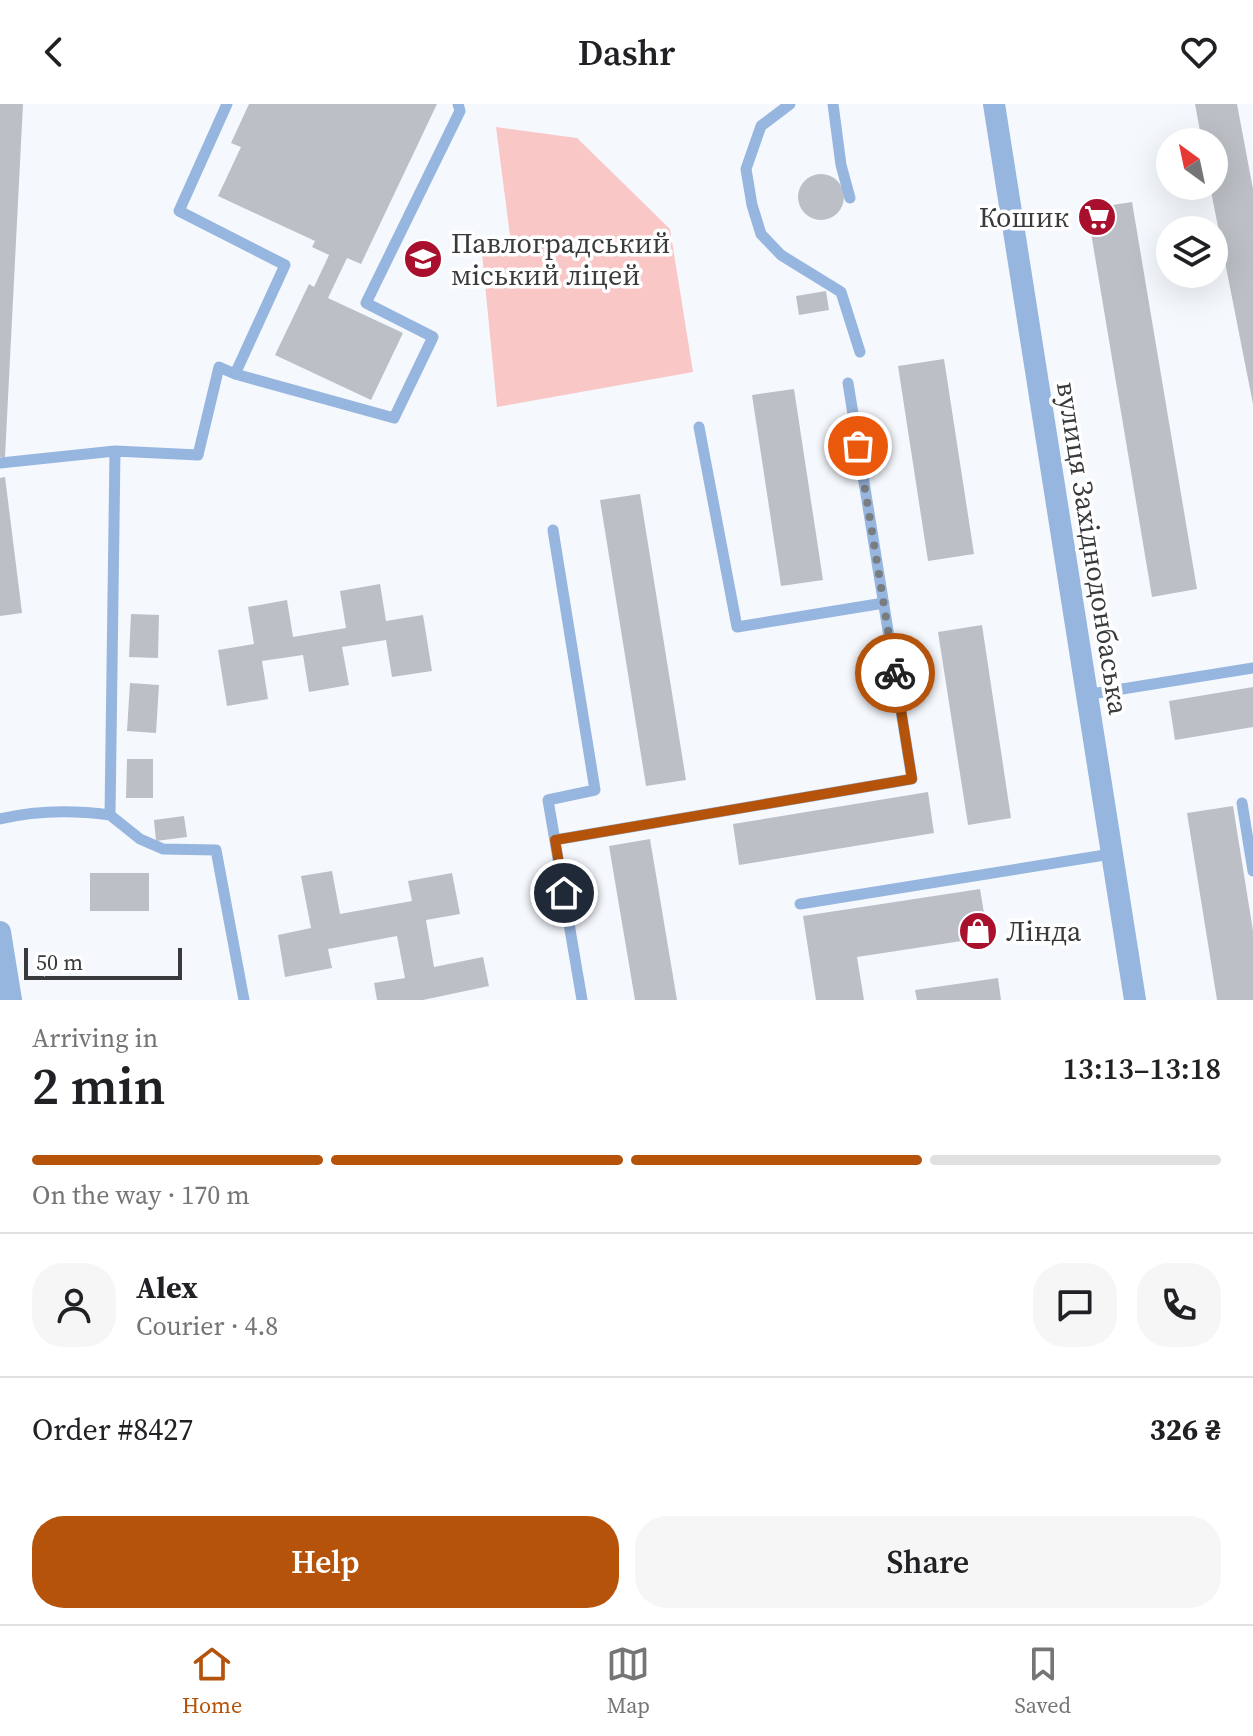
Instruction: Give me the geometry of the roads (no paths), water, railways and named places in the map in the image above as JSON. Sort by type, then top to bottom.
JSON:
[{"type":"street","name":"вулиця Західнодонбаська","points":[[994,104],[1135,1000]]},
{"type":"street","points":[[0,932],[11,1000]]},
{"type":"lane","points":[[227,104],[179,211],[285,265],[235,374]]},
{"type":"lane","points":[[0,463],[115,451],[198,455],[219,367],[394,418],[433,337],[366,303],[460,111],[458,104]]},
{"type":"lane","points":[[790,104],[761,126],[746,169],[752,205],[761,234],[781,255],[841,292],[860,352]]},
{"type":"lane","points":[[833,104],[841,165],[850,198]]},
{"type":"lane","points":[[555,840],[912,779],[848,383]]},
{"type":"lane","points":[[699,427],[737,627],[884,603]]},
{"type":"lane","points":[[110,815],[115,451]]},
{"type":"lane","points":[[553,530],[595,790],[548,800],[582,1000]]},
{"type":"lane","points":[[1085,695],[1253,668]]},
{"type":"lane","points":[[1242,803],[1253,871]]},
{"type":"lane","points":[[0,819],[35,811],[83,811],[110,815],[140,839],[163,849],[216,850],[244,1000]]},
{"type":"lane","points":[[800,904],[1111,854]]},
{"type":"place","name":"Кошик","points":[[1097,217]]},
{"type":"place","name":"Павлоградський міський ліцей","points":[[423,259]]},
{"type":"place","name":"Лінда","points":[[978,931]]}]
